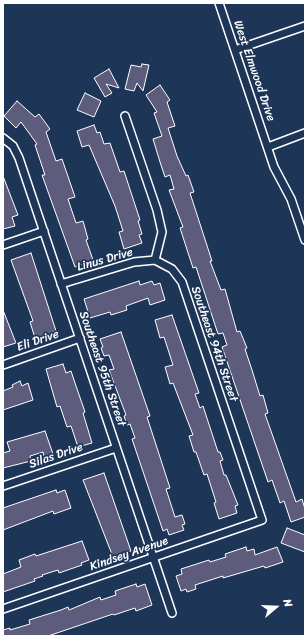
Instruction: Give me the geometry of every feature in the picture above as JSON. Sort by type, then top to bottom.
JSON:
[{"type":"street","name":"West Elmwood Drive","points":[[219,3],[276,172],[291,199],[305,240]]},
{"type":"street","points":[[235,50],[305,26]]},
{"type":"street","points":[[125,116],[157,210],[162,232],[155,260]]},
{"type":"street","points":[[268,147],[305,133]]},
{"type":"street","name":"Southeast 95th Street","points":[[3,138],[13,146],[19,158],[172,613]]},
{"type":"street","points":[[3,245],[44,232]]},
{"type":"street","name":"Linus Drive","points":[[61,284],[134,262],[155,260]]},
{"type":"street","name":"Southeast 94th Street","points":[[155,260],[172,269],[182,282],[262,520]]},
{"type":"street","name":"Eli Drive","points":[[3,365],[80,338]]},
{"type":"street","name":"Silas Drive","points":[[3,486],[116,448]]},
{"type":"street","name":"Kindsey Avenue","points":[[3,609],[262,520]]},
{"type":"building","points":[[142,64],[149,65],[143,91],[137,83],[134,91],[125,89],[131,65],[141,67]]},
{"type":"building","points":[[109,69],[119,88],[106,84],[112,93],[105,97],[94,78]]},
{"type":"building","points":[[160,85],[170,100],[167,102],[175,126],[168,128],[177,156],[186,176],[188,175],[194,192],[190,193],[212,261],[210,261],[221,290],[225,289],[237,332],[240,331],[247,348],[245,349],[260,396],[263,395],[268,413],[265,414],[296,502],[302,499],[305,509],[305,517],[291,522],[284,501],[280,503],[272,480],[268,482],[222,347],[227,345],[223,333],[218,334],[196,267],[193,268],[180,228],[183,227],[169,190],[174,189],[170,175],[165,177],[153,139],[162,136],[154,113],[157,112],[146,95]]},
{"type":"building","points":[[85,93],[101,101],[94,117],[77,110]]},
{"type":"building","points":[[17,101],[35,117],[39,114],[50,129],[46,132],[56,161],[62,159],[75,197],[68,199],[76,223],[83,221],[88,239],[86,240],[93,260],[75,267],[42,175],[45,175],[35,145],[37,144],[21,122],[16,128],[4,116]]},
{"type":"building","points":[[94,125],[97,133],[100,132],[104,144],[110,143],[120,172],[124,171],[140,220],[138,221],[142,234],[139,235],[142,243],[124,249],[119,232],[123,231],[115,206],[89,145],[82,147],[77,131]]},
{"type":"building","points":[[3,176],[18,215],[12,217],[15,226],[3,229]]},
{"type":"building","points":[[31,253],[56,331],[35,338],[30,322],[33,321],[11,260]]},
{"type":"building","points":[[139,281],[140,285],[152,281],[154,285],[160,283],[165,300],[150,305],[148,298],[126,306],[127,310],[111,315],[110,312],[90,318],[84,299]]},
{"type":"building","points":[[3,310],[16,343],[3,347]]},
{"type":"building","points":[[172,315],[199,393],[195,394],[200,408],[203,406],[218,452],[220,452],[223,460],[220,461],[224,475],[226,475],[238,505],[235,506],[237,513],[219,519],[214,503],[216,502],[207,474],[204,475],[196,452],[194,452],[189,436],[193,435],[173,383],[170,384],[165,367],[173,365],[164,337],[160,338],[155,320]]},
{"type":"building","points":[[121,332],[150,416],[147,417],[170,488],[166,489],[175,517],[182,515],[185,524],[182,525],[184,530],[169,535],[167,529],[163,531],[132,439],[135,438],[130,424],[127,425],[124,416],[126,415],[109,370],[114,369],[109,355],[104,356],[101,348],[103,347],[100,339]]},
{"type":"building","points":[[63,364],[66,373],[71,371],[85,412],[83,413],[92,443],[78,447],[71,426],[67,427],[60,406],[57,407],[46,369]]},
{"type":"building","points":[[20,381],[22,386],[28,383],[33,400],[3,410],[3,391],[13,387],[12,385]]},
{"type":"building","points":[[45,431],[53,454],[44,457],[43,452],[30,456],[31,461],[3,468],[3,453],[10,451],[7,442]]},
{"type":"building","points":[[104,473],[131,551],[113,557],[83,480]]},
{"type":"building","points":[[56,490],[57,493],[65,490],[71,508],[54,514],[53,511],[3,530],[3,508]]},
{"type":"building","points":[[287,528],[305,535],[305,552],[281,543]]},
{"type":"building","points":[[82,541],[89,560],[81,563],[82,565],[59,573],[58,570],[42,575],[43,576],[34,579],[35,581],[3,592],[3,574],[21,567],[19,560]]},
{"type":"building","points":[[246,547],[247,551],[254,549],[255,555],[277,547],[283,562],[223,578],[223,576],[195,585],[196,589],[187,592],[186,589],[181,591],[176,576],[182,574],[181,569],[209,560],[210,562],[226,557],[225,554]]},
{"type":"building","points":[[136,584],[137,587],[145,584],[152,605],[136,611],[135,608],[114,615],[113,614],[48,636],[3,636],[3,630],[10,628],[10,630],[30,624],[29,620],[68,607],[69,610],[100,597],[101,600],[116,595],[115,591]]}]
